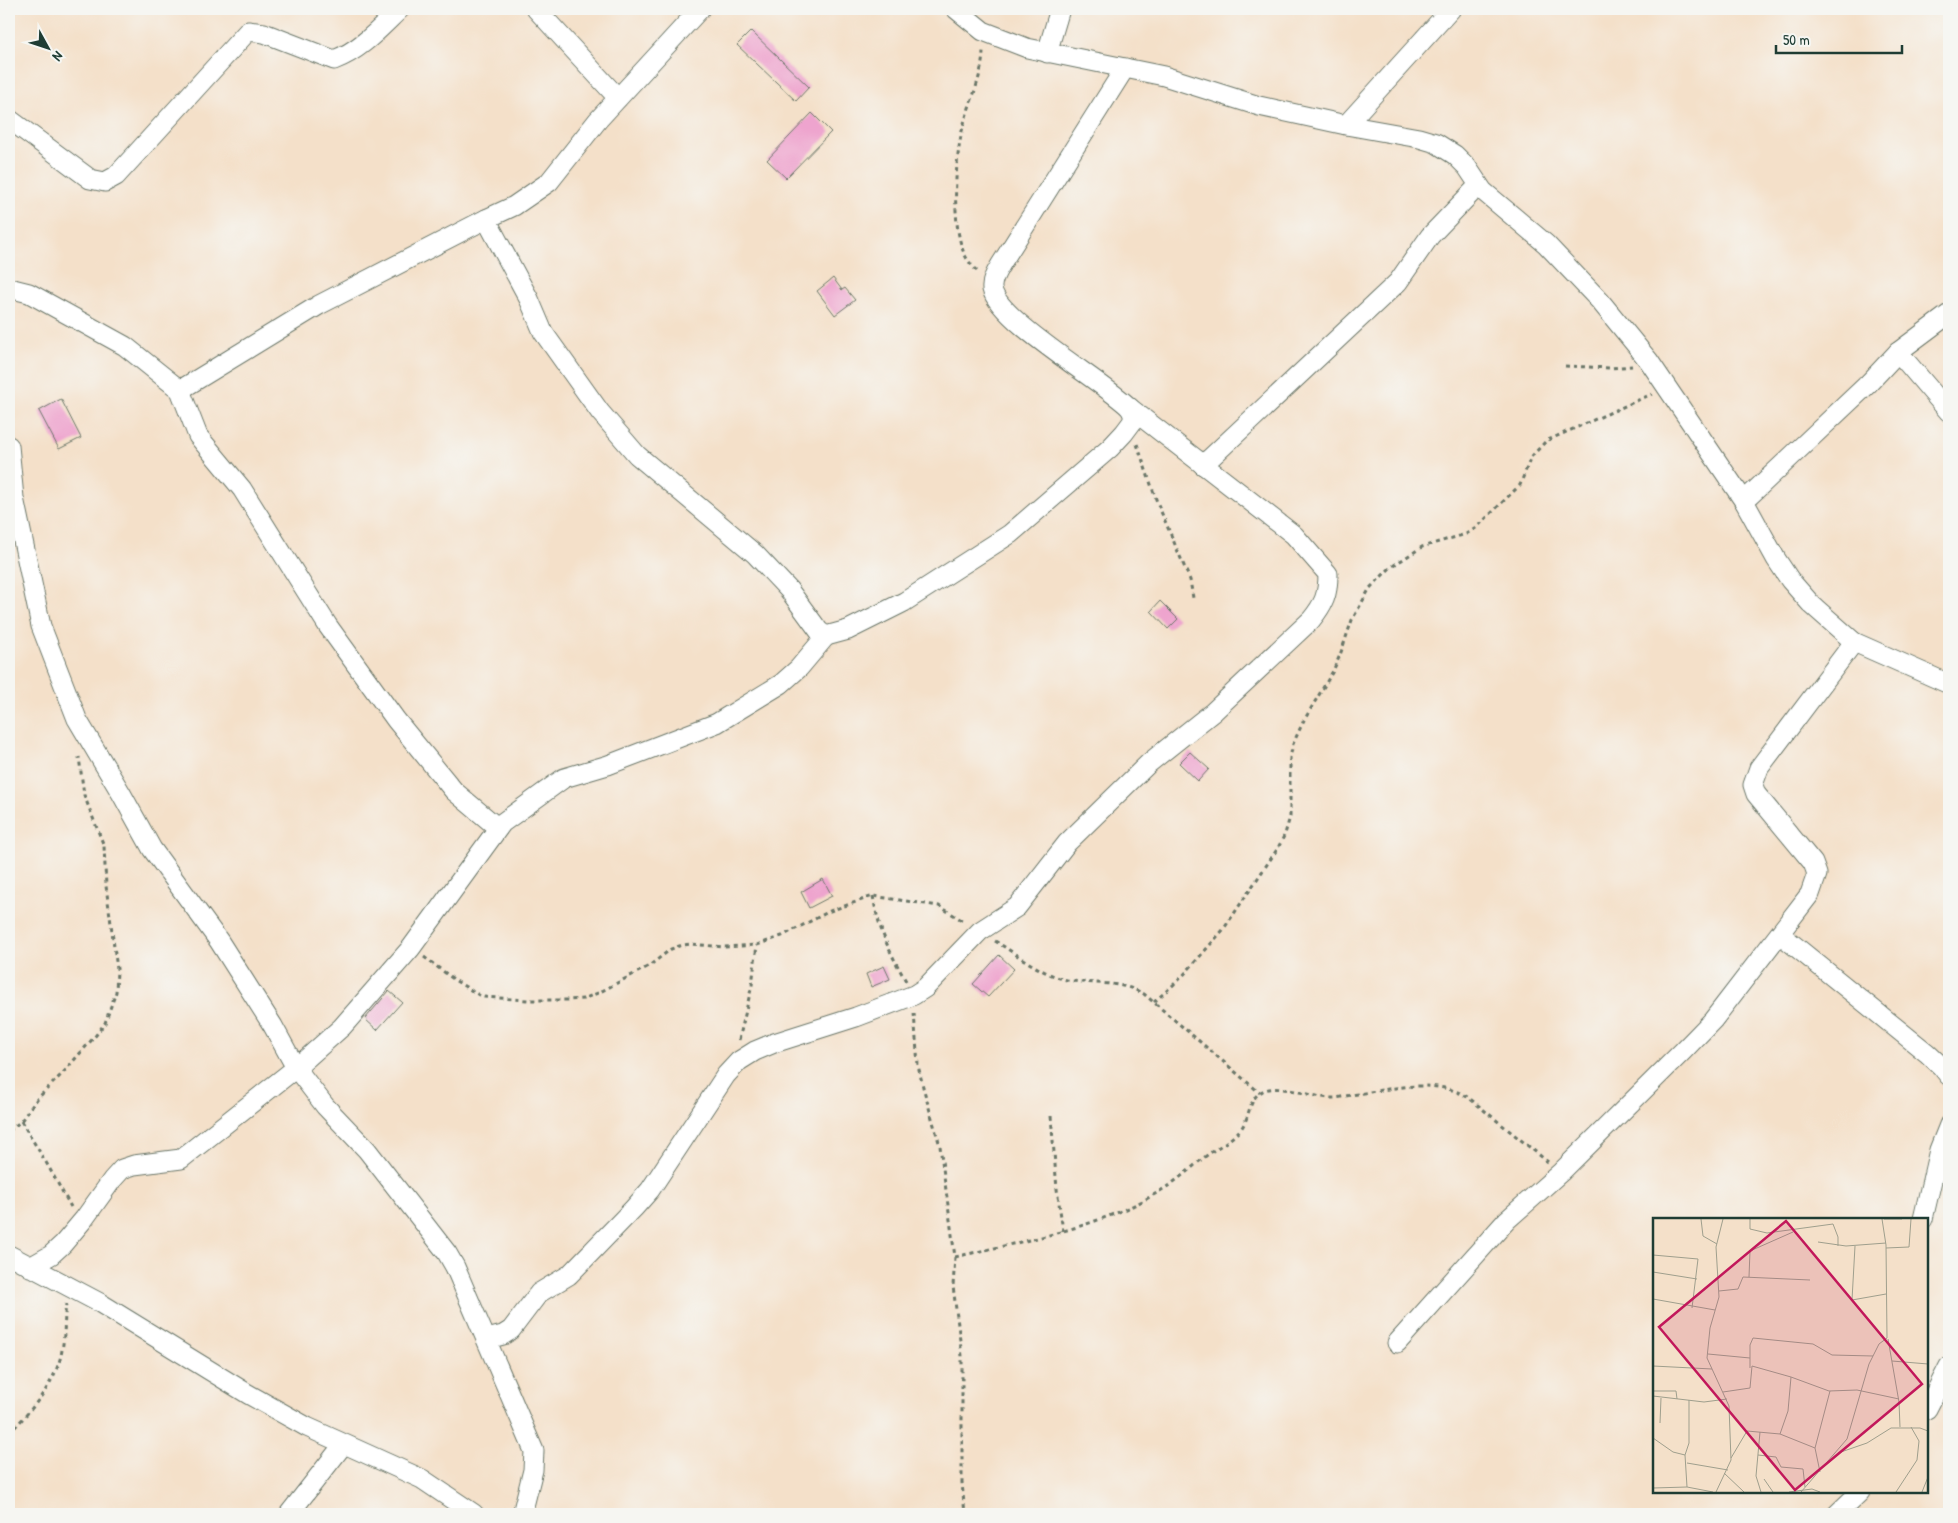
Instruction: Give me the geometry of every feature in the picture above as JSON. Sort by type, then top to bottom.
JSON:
[{"type":"street","points":[[9,119],[90,179],[105,182],[116,176],[248,31],[264,33],[334,60],[348,55],[369,39],[400,9]]},
{"type":"street","points":[[536,9],[618,98]]},
{"type":"street","points":[[180,390],[319,305],[514,206],[549,182],[598,120],[700,9]]},
{"type":"street","points":[[956,9],[983,31],[1027,48],[1164,76],[1259,106],[1346,126],[1402,134],[1436,143],[1455,155],[1468,168],[1478,186],[1546,244],[1600,301],[1649,362],[1744,501],[1776,559],[1790,580],[1811,604],[1854,642],[1949,684]]},
{"type":"street","points":[[1047,53],[1060,9]]},
{"type":"street","points":[[1346,126],[1451,9]]},
{"type":"street","points":[[487,1339],[499,1337],[511,1330],[539,1293],[569,1275],[644,1198],[732,1068],[755,1051],[914,995],[936,979],[980,931],[1016,907],[1074,836],[1149,763],[1225,701],[1311,620],[1323,605],[1328,588],[1328,574],[1294,536],[1203,464],[1131,416],[1016,320],[998,300],[993,290],[993,282],[1001,264],[1126,68]]},
{"type":"street","points":[[1203,464],[1398,282],[1430,236],[1478,186]]},
{"type":"street","points":[[486,219],[529,299],[543,332],[600,412],[637,455],[755,554],[795,597],[819,631],[826,636]]},
{"type":"street","points":[[9,288],[29,293],[125,346],[180,390],[198,436],[242,489],[328,626],[384,705],[454,791],[498,828]]},
{"type":"street","points":[[1744,501],[1868,384],[1898,352],[1949,314]]},
{"type":"street","points":[[1898,352],[1949,412]]},
{"type":"street","points":[[30,1267],[58,1249],[80,1224],[122,1169],[134,1165],[181,1159],[296,1068],[342,1027],[411,948],[502,823],[564,778],[608,765],[717,723],[781,684],[805,662],[826,636],[848,630],[904,602],[1010,534],[1110,448],[1131,416]]},
{"type":"street","points":[[9,446],[14,498],[40,626],[77,719],[152,849],[219,941],[273,1026],[296,1068],[325,1106],[367,1150],[447,1253],[487,1339],[534,1451],[533,1470],[522,1514]]},
{"type":"street","points":[[9,520],[14,498]]},
{"type":"street","points":[[1397,1343],[1507,1220],[1561,1172],[1713,1020],[1810,894],[1817,874],[1813,862],[1756,794],[1753,785],[1755,776],[1854,642]]},
{"type":"street","points":[[1780,934],[1927,1053],[1949,1076]]},
{"type":"street","points":[[1922,1218],[1928,1204],[1939,1150],[1949,1125]]},
{"type":"street","points":[[9,1254],[100,1303],[248,1394],[343,1444],[422,1479],[474,1514]]},
{"type":"street","points":[[1928,1407],[1949,1366]]},
{"type":"street","points":[[289,1514],[343,1444]]},
{"type":"street","points":[[1837,1514],[1840,1493]]},
{"type":"street","points":[[1837,1514],[1859,1493]]},
{"type":"path","points":[[983,31],[980,70],[962,130],[955,203],[958,231],[964,253],[993,290]]},
{"type":"path","points":[[1565,366],[1625,368],[1649,362]]},
{"type":"path","points":[[1154,1002],[1181,978],[1223,930],[1278,848],[1290,817],[1290,758],[1293,744],[1303,722],[1337,663],[1352,620],[1375,582],[1390,567],[1422,548],[1466,534],[1476,528],[1520,485],[1531,457],[1546,442],[1666,388]]},
{"type":"path","points":[[1131,416],[1157,502],[1190,580],[1193,598]]},
{"type":"path","points":[[9,1131],[21,1122],[37,1098],[62,1074],[101,1029],[111,1011],[116,992],[117,970],[106,886],[104,846],[84,795],[78,752]]},
{"type":"path","points":[[411,948],[456,981],[482,997],[499,999],[583,999],[649,966],[671,949],[682,945],[733,947],[757,945],[782,936],[830,911],[874,896],[939,906],[1052,975],[1068,980],[1120,984],[1137,990],[1154,1002],[1260,1093]]},
{"type":"path","points":[[874,896],[882,936],[914,995],[918,1065],[940,1146],[948,1194],[955,1257],[953,1286],[962,1356],[962,1483],[965,1514]]},
{"type":"path","points":[[732,1068],[752,985],[757,945]]},
{"type":"path","points":[[955,1257],[1063,1232],[1147,1198],[1173,1182],[1240,1131],[1247,1120],[1250,1106],[1260,1093],[1276,1089],[1336,1098],[1400,1087],[1454,1090],[1469,1098],[1561,1172]]},
{"type":"path","points":[[1051,1116],[1057,1189],[1063,1232]]},
{"type":"path","points":[[21,1122],[80,1224]]},
{"type":"path","points":[[1949,1230],[1947,1257],[1949,1263]]},
{"type":"path","points":[[9,1433],[30,1411],[47,1387],[56,1370],[62,1352],[67,1286]]},
{"type":"building","points":[[751,31],[809,87],[796,101],[737,45]]},
{"type":"building","points":[[812,113],[831,132],[786,178],[767,160]]},
{"type":"building","points":[[833,278],[842,290],[845,288],[855,300],[835,315],[817,291]]},
{"type":"building","points":[[61,399],[81,438],[59,449],[39,411]]},
{"type":"building","points":[[1160,601],[1178,619],[1168,629],[1151,611]]},
{"type":"building","points":[[1190,752],[1209,769],[1198,781],[1179,763]]},
{"type":"building","points":[[823,879],[832,896],[809,908],[801,892]]},
{"type":"building","points":[[999,955],[1014,969],[988,997],[973,984]]},
{"type":"building","points":[[884,966],[890,979],[871,987],[866,974]]},
{"type":"building","points":[[389,991],[402,1002],[377,1030],[365,1019]]}]
